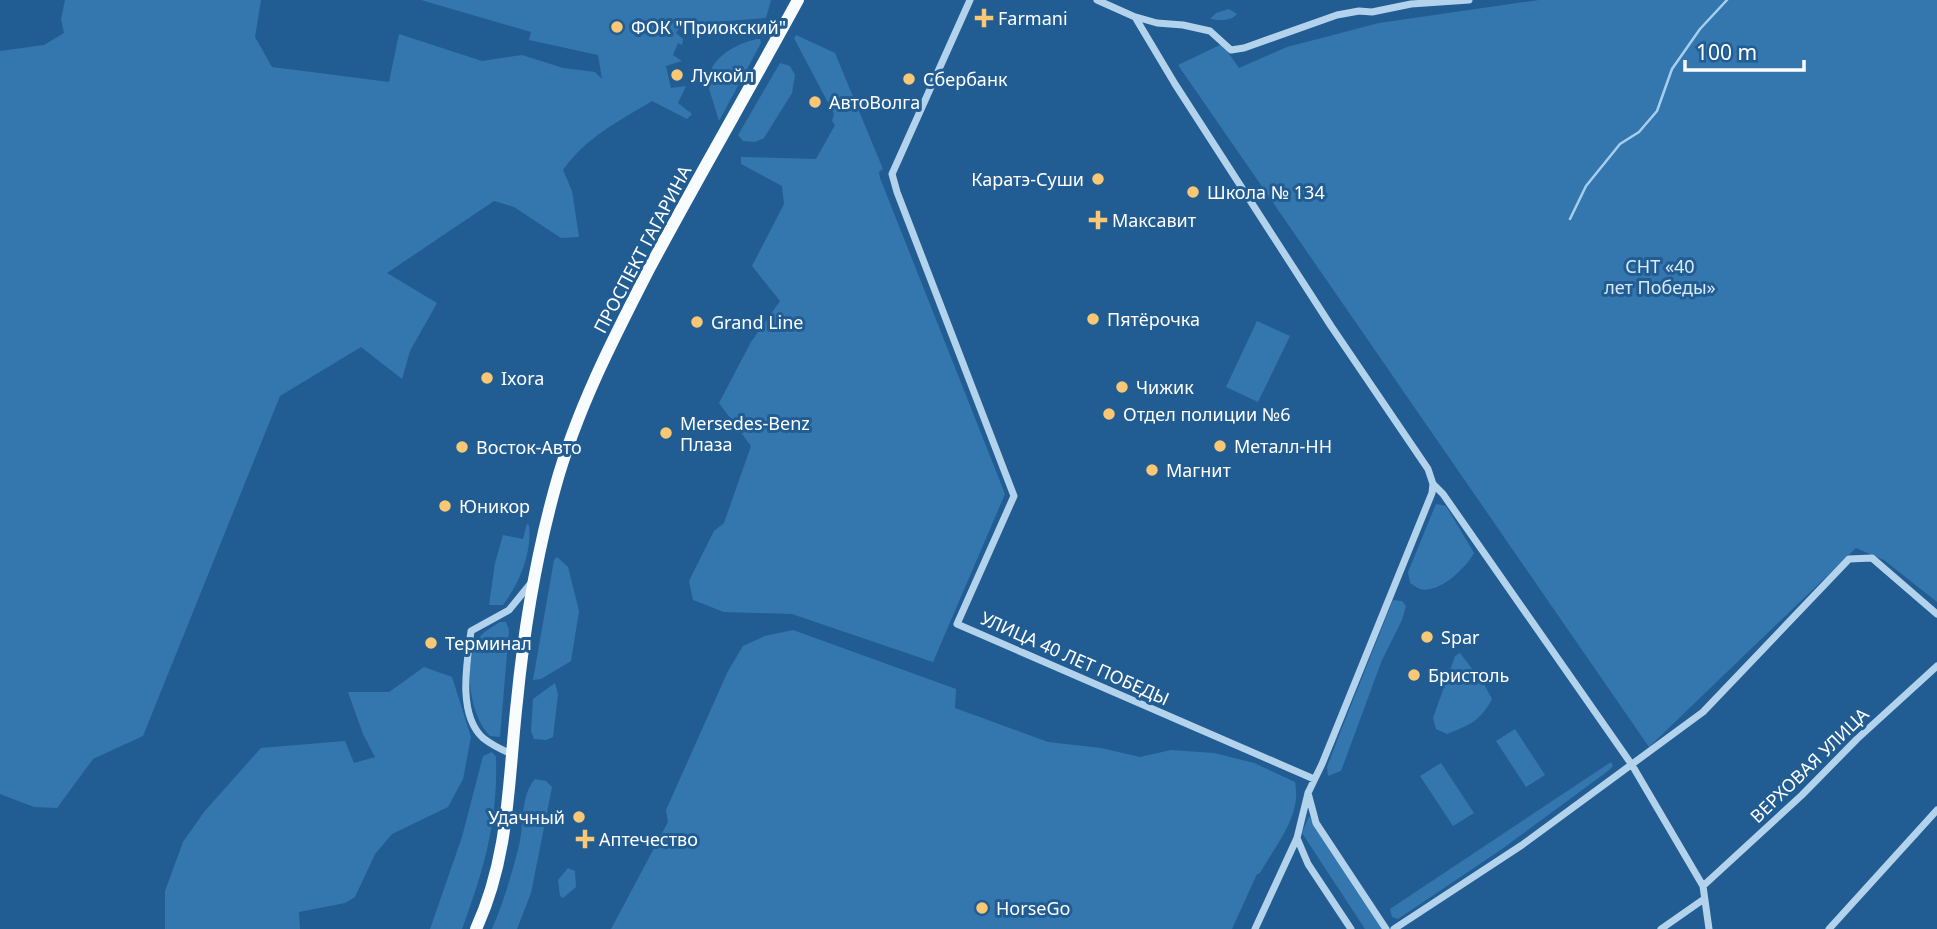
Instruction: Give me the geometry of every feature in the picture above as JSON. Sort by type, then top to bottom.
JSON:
[{"type":"main road","name":"ПРОСПЕКТ ГАГАРИНА","points":[[475,929],[492,887],[502,848],[508,814],[522,652],[545,525],[558,476],[588,392],[658,252],[798,0]]},
{"type":"street","name":"УЛИЦА 40 ЛЕТ ПОБЕДЫ","points":[[970,0],[892,174],[1014,496],[957,624],[1314,779]]},
{"type":"street","points":[[1097,0],[1135,17],[1210,31],[1231,50],[1244,48],[1337,15],[1359,11],[1373,12],[1411,4],[1469,0]]},
{"type":"street","points":[[1135,17],[1175,84],[1324,315],[1428,469],[1433,484],[1432,493],[1395,585],[1308,793],[1297,838],[1255,929]]},
{"type":"street","points":[[1433,484],[1443,494],[1632,765],[1703,886],[1709,929]]},
{"type":"street","points":[[1394,929],[1522,845],[1703,712],[1849,559],[1872,558],[1937,614]]},
{"type":"street","points":[[512,754],[492,745],[475,729],[467,703],[465,671],[471,631],[509,610],[535,577]]},
{"type":"street","name":"ВЕРХОВАЯ УЛИЦА","points":[[1703,886],[1937,666]]},
{"type":"street","points":[[1308,793],[1316,823],[1386,929]]},
{"type":"street","points":[[1829,929],[1937,810]]},
{"type":"street","points":[[1297,838],[1308,864],[1351,929]]},
{"type":"street","points":[[1661,929],[1704,899]]},
{"type":"green space","points":[[65,0],[261,0],[255,37],[272,67],[389,82],[399,34],[482,61],[522,55],[563,68],[595,72],[602,79],[598,55],[529,40],[531,32],[421,0],[771,0],[766,18],[698,23],[696,26],[685,20],[676,33],[683,39],[682,45],[678,43],[673,55],[682,61],[666,66],[671,88],[686,86],[678,103],[692,114],[687,119],[652,101],[603,131],[563,170],[572,191],[579,237],[561,238],[514,207],[494,201],[387,273],[437,303],[410,351],[402,379],[361,347],[280,396],[143,736],[93,759],[57,808],[34,807],[0,794],[0,51],[44,45],[64,33],[61,19]]},
{"type":"green space","name":"СНТ «40 лет Победы»","points":[[1539,0],[1937,0],[1937,602],[1884,560],[1856,548],[1649,747],[1178,65],[1222,44],[1239,68],[1287,47],[1379,23]]},
{"type":"green space","points":[[1229,9],[1237,14],[1234,17],[1210,19],[1216,13]]},
{"type":"green space","points":[[796,35],[835,53],[883,169],[879,172],[880,178],[1005,494],[933,662],[792,614],[724,612],[693,600],[689,581],[714,531],[724,523],[751,446],[719,403],[751,342],[780,301],[752,266],[784,204],[782,186],[741,164],[741,157],[816,159],[835,125],[832,121],[834,114],[794,38]]},
{"type":"green space","points":[[760,39],[761,43],[719,121],[707,82],[709,73],[725,53],[740,44]]},
{"type":"green space","points":[[780,63],[790,66],[795,75],[792,93],[764,138],[755,142],[743,141],[738,135]]},
{"type":"green space","points":[[1257,321],[1290,336],[1258,402],[1226,387]]},
{"type":"green space","points":[[1436,504],[1446,506],[1474,553],[1465,566],[1443,584],[1427,590],[1420,589],[1410,583],[1408,572]]},
{"type":"green space","points":[[527,524],[527,557],[515,587],[503,605],[489,605],[495,563],[503,535],[523,539]]},
{"type":"green space","points":[[557,557],[568,567],[579,611],[571,661],[541,679],[533,680],[554,560]]},
{"type":"green space","points":[[1393,600],[1402,601],[1406,606],[1402,620],[1382,660],[1341,771],[1328,776],[1327,767]]},
{"type":"green space","points":[[500,622],[506,622],[509,630],[500,737],[490,736],[478,717],[471,692],[470,666],[478,639]]},
{"type":"green space","points":[[793,630],[956,689],[955,708],[1048,742],[1101,748],[1140,757],[1171,750],[1214,753],[1254,763],[1295,782],[1295,806],[1291,818],[1257,874],[1232,929],[611,929],[668,822],[666,810],[728,671],[743,646],[765,636]]},
{"type":"green space","points":[[1460,653],[1492,699],[1474,721],[1447,734],[1436,729],[1433,718],[1455,656]]},
{"type":"green space","points":[[424,667],[452,677],[471,737],[463,779],[448,807],[392,834],[375,854],[355,897],[345,903],[299,912],[300,929],[165,929],[165,891],[183,842],[204,812],[261,748],[345,741],[354,763],[375,757],[363,734],[348,692],[389,692]]},
{"type":"green space","points":[[555,683],[558,694],[553,737],[546,740],[534,739],[531,731],[533,699]]},
{"type":"green space","points":[[1515,729],[1545,775],[1526,787],[1496,741]]},
{"type":"green space","points":[[492,752],[496,757],[495,803],[488,845],[470,907],[462,929],[430,929],[462,837],[483,756]]},
{"type":"green space","points":[[1611,762],[1613,766],[1608,771],[1502,849],[1398,919],[1392,917],[1390,909]]},
{"type":"green space","points":[[1441,763],[1474,813],[1453,826],[1420,776]]},
{"type":"green space","points":[[535,779],[546,781],[552,787],[531,893],[517,929],[492,929],[517,852],[527,792]]},
{"type":"green space","points":[[1309,816],[1382,929],[1365,929],[1302,833]]},
{"type":"green space","points":[[568,868],[575,871],[576,887],[563,898],[560,896],[558,880]]},
{"type":"waterway","points":[[1570,219],[1586,186],[1620,144],[1639,132],[1657,111],[1672,69],[1700,29],[1727,0]]},
{"type":"place","name":"Farmani","points":[[984,18]]},
{"type":"place","name":"ФОК \"Приокский\"","points":[[617,27]]},
{"type":"place","name":"Лукойл","points":[[677,75]]},
{"type":"place","name":"Сбербанк","points":[[909,79]]},
{"type":"place","name":"АвтоВолга","points":[[815,102]]},
{"type":"place","name":"Каратэ-Суши","points":[[1098,179]]},
{"type":"place","name":"Школа № 134","points":[[1193,192]]},
{"type":"place","name":"Максавит","points":[[1098,220]]},
{"type":"place","name":"Пятёрочка","points":[[1093,319]]},
{"type":"place","name":"Grand Line","points":[[697,322]]},
{"type":"place","name":"Ixora","points":[[487,378]]},
{"type":"place","name":"Чижик","points":[[1122,387]]},
{"type":"place","name":"Отдел полиции №6","points":[[1109,414]]},
{"type":"place","name":"Mersedes-Benz Плаза","points":[[666,433]]},
{"type":"place","name":"Металл-НН","points":[[1220,446]]},
{"type":"place","name":"Восток-Авто","points":[[462,447]]},
{"type":"place","name":"Магнит","points":[[1152,470]]},
{"type":"place","name":"Юникор","points":[[445,506]]},
{"type":"place","name":"Spar","points":[[1427,637]]},
{"type":"place","name":"Терминал","points":[[431,643]]},
{"type":"place","name":"Бристоль","points":[[1414,675]]},
{"type":"place","name":"Удачный","points":[[579,817]]},
{"type":"place","name":"Аптечество","points":[[585,839]]},
{"type":"place","name":"HorseGo","points":[[982,908]]}]
